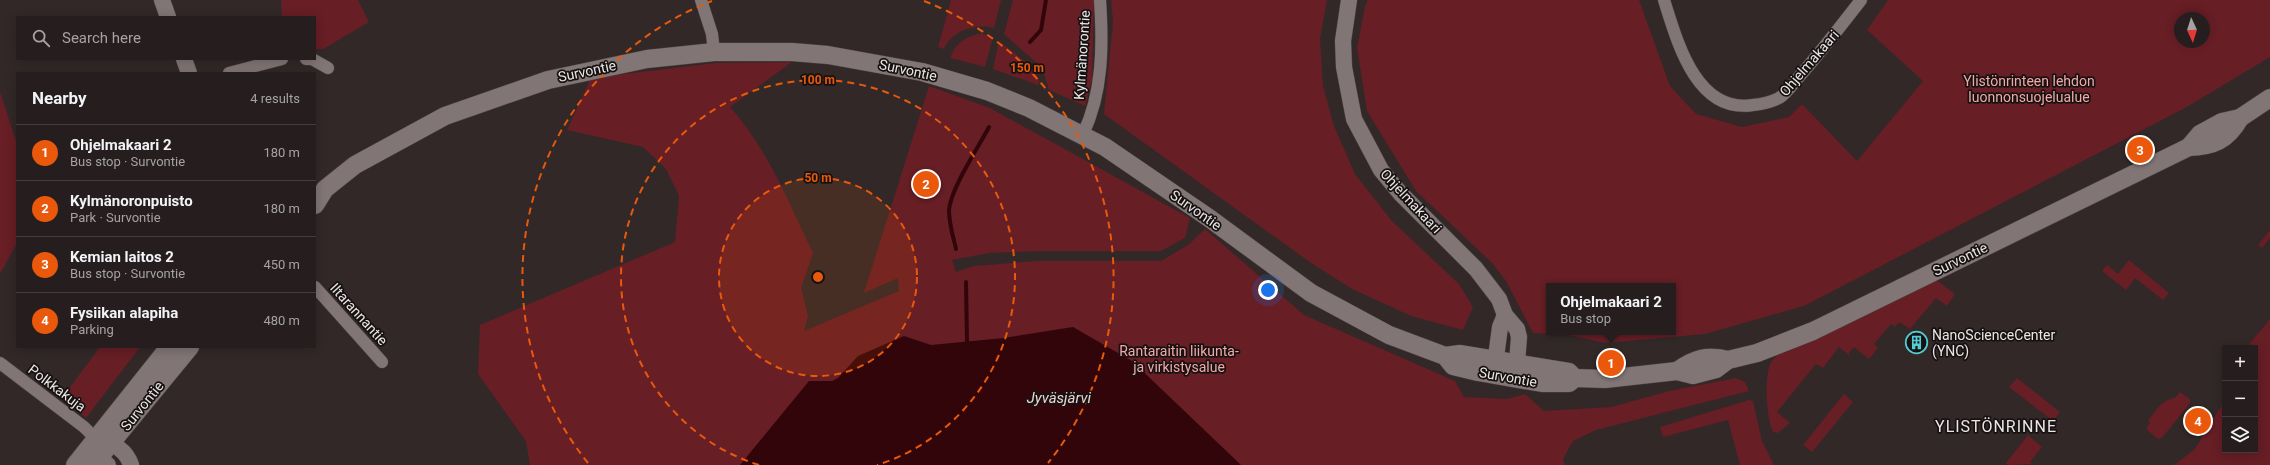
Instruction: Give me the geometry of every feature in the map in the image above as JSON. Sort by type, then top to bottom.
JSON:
[{"type":"main road","name":"Survontie","points":[[316,202],[320,190],[355,165],[445,116],[515,90],[588,70],[647,60],[714,52],[792,52],[828,55],[922,72],[987,91],[1029,108],[1083,134],[1105,147],[1209,218],[1311,293],[1389,335],[1445,356],[1460,354],[1494,368],[1516,372],[1569,372],[1575,378],[1605,379],[1678,371],[1693,375],[1716,370],[1728,360],[1757,352],[1813,331],[2189,147],[2210,145],[2230,133],[2240,118],[2270,98]]},
{"type":"main road","name":"Survontie","points":[[100,462],[104,441],[168,348]]},
{"type":"main road","name":"Survontie","points":[[74,465],[104,441],[189,348]]},
{"type":"street","points":[[162,0],[168,16]]},
{"type":"street","points":[[701,0],[712,34],[714,52]]},
{"type":"street","name":"Kylmänorontie","points":[[1083,134],[1094,110],[1098,81],[1100,0]]},
{"type":"street","name":"Ohjelmakaari","points":[[1349,0],[1343,41],[1344,67],[1354,119],[1381,170],[1400,193],[1490,284],[1499,299],[1505,315],[1517,329],[1519,337],[1516,372]]},
{"type":"street","name":"Ohjelmakaari","points":[[1664,0],[1691,71],[1700,85],[1724,102],[1740,107],[1765,103],[1780,98],[1825,46],[1861,0]]},
{"type":"street","points":[[184,60],[189,72]]},
{"type":"street","points":[[233,72],[278,60]]},
{"type":"street","points":[[314,60],[328,68]]},
{"type":"street","name":"Iltarannantie","points":[[316,288],[382,362]]},
{"type":"street","points":[[1494,368],[1500,327],[1505,315]]},
{"type":"street","name":"Polkkakuja","points":[[0,363],[104,441]]},
{"type":"street","points":[[104,441],[129,458],[131,465]]},
{"type":"green space","points":[[281,0],[358,0],[369,22],[323,49],[316,49],[316,16],[282,16]]},
{"type":"green space","points":[[951,0],[1001,0],[994,28],[980,26],[972,27],[953,37],[944,49],[938,47]]},
{"type":"green space","points":[[1013,0],[1094,0],[1092,80],[1085,106],[1049,90],[1042,68],[1004,34]]},
{"type":"green space","points":[[1111,0],[1327,0],[1320,39],[1323,86],[1334,126],[1355,174],[1392,221],[1459,284],[1473,307],[1463,330],[1411,316],[1352,289],[1311,263],[1104,114],[1113,22]]},
{"type":"green space","name":"Ylistönrinteen lehdon luonnonsuojelualue","points":[[1368,0],[1639,0],[1670,86],[1696,114],[1742,127],[1789,117],[1802,104],[1857,161],[1923,81],[1867,30],[1888,0],[2270,0],[2270,57],[2185,108],[1804,306],[1705,334],[1605,343],[1568,335],[1676,335],[1676,283],[1546,283],[1546,334],[1533,333],[1506,281],[1492,263],[1416,191],[1367,111],[1357,48],[1365,6]]},
{"type":"green space","points":[[981,33],[993,37],[985,67],[950,58],[952,52],[958,44],[971,36]]},
{"type":"green space","points":[[999,41],[1026,62],[1036,73],[1040,82],[1038,85],[993,69]]},
{"type":"green space","name":"Rantaraitin liikunta- ja virkistysalue","points":[[792,62],[730,107],[756,140],[767,158],[813,253],[801,288],[808,316],[804,331],[899,291],[898,278],[864,293],[929,86],[990,108],[1190,218],[1185,238],[1161,251],[1038,251],[989,253],[952,260],[956,272],[974,266],[1036,261],[1161,261],[1188,245],[1205,229],[1304,315],[1455,381],[1464,397],[1507,399],[1525,394],[1544,411],[1611,407],[1669,391],[1736,378],[1745,382],[1749,391],[1596,430],[1573,441],[1563,459],[1565,465],[530,465],[526,441],[478,374],[480,325],[675,242],[679,196],[666,169],[643,147],[567,130],[591,78],[715,63]]},
{"type":"green space","points":[[0,92],[16,141],[16,245],[0,274]]},
{"type":"green space","points":[[2270,230],[2270,238],[2262,248],[2258,245]]},
{"type":"green space","points":[[2129,260],[2169,293],[2163,300],[2135,278],[2126,290],[2102,271],[2107,265],[2118,274]]},
{"type":"green space","points":[[1935,279],[1955,294],[1947,306],[1936,298],[1910,329],[1899,322],[1895,327],[1891,324],[1874,344],[1878,348],[1869,359],[1854,347],[1849,353],[1850,356],[1839,347],[1823,368],[1816,364],[1777,412],[1790,423],[1778,433],[1773,432],[1767,408],[1767,377],[1771,362],[1779,353]]},
{"type":"green space","points":[[2270,319],[2270,465],[2174,465],[2195,449],[2222,405],[2222,453],[2258,453],[2258,345],[2248,345]]},
{"type":"green space","points":[[99,348],[139,348],[86,418],[61,399]]},
{"type":"green space","points":[[2017,378],[2060,412],[2053,421],[2009,387]]},
{"type":"green space","points":[[2180,392],[2190,399],[2190,403],[2162,438],[2158,439],[2146,429],[2150,423],[2148,421],[2163,403],[2175,398]]},
{"type":"green space","points":[[1844,394],[1853,402],[1812,452],[1803,445]]},
{"type":"green space","points":[[1749,400],[1753,401],[1762,441],[1774,465],[1740,465],[1728,420],[1663,437],[1660,427]]},
{"type":"green space","points":[[2028,435],[2042,447],[2030,462],[2032,464],[2007,465],[2006,463]]},
{"type":"water","name":"Jyväsjärvi","points":[[1073,327],[1132,361],[1241,465],[740,465],[809,381],[832,381],[838,378],[858,356],[904,336],[931,345],[1004,338]]},
{"type":"waterway","points":[[1030,42],[1041,30],[1046,0]]},
{"type":"waterway","points":[[956,249],[951,230],[949,210],[951,201],[966,168],[989,127]]},
{"type":"waterway","points":[[966,282],[967,342]]},
{"type":"place","name":"Kemian laitos 2","points":[[2140,150]]},
{"type":"place","name":"Kylmänoronpuisto","points":[[926,184]]},
{"type":"place","name":"NanoScienceCenter (YNC)","points":[[1916,343]]},
{"type":"place","name":"Ohjelmakaari 2","points":[[1611,363]]},
{"type":"place","name":"Fysiikan alapiha","points":[[2198,421]]},
{"type":"district","name":"YLISTÖNRINNE","points":[[1996,426]]}]
